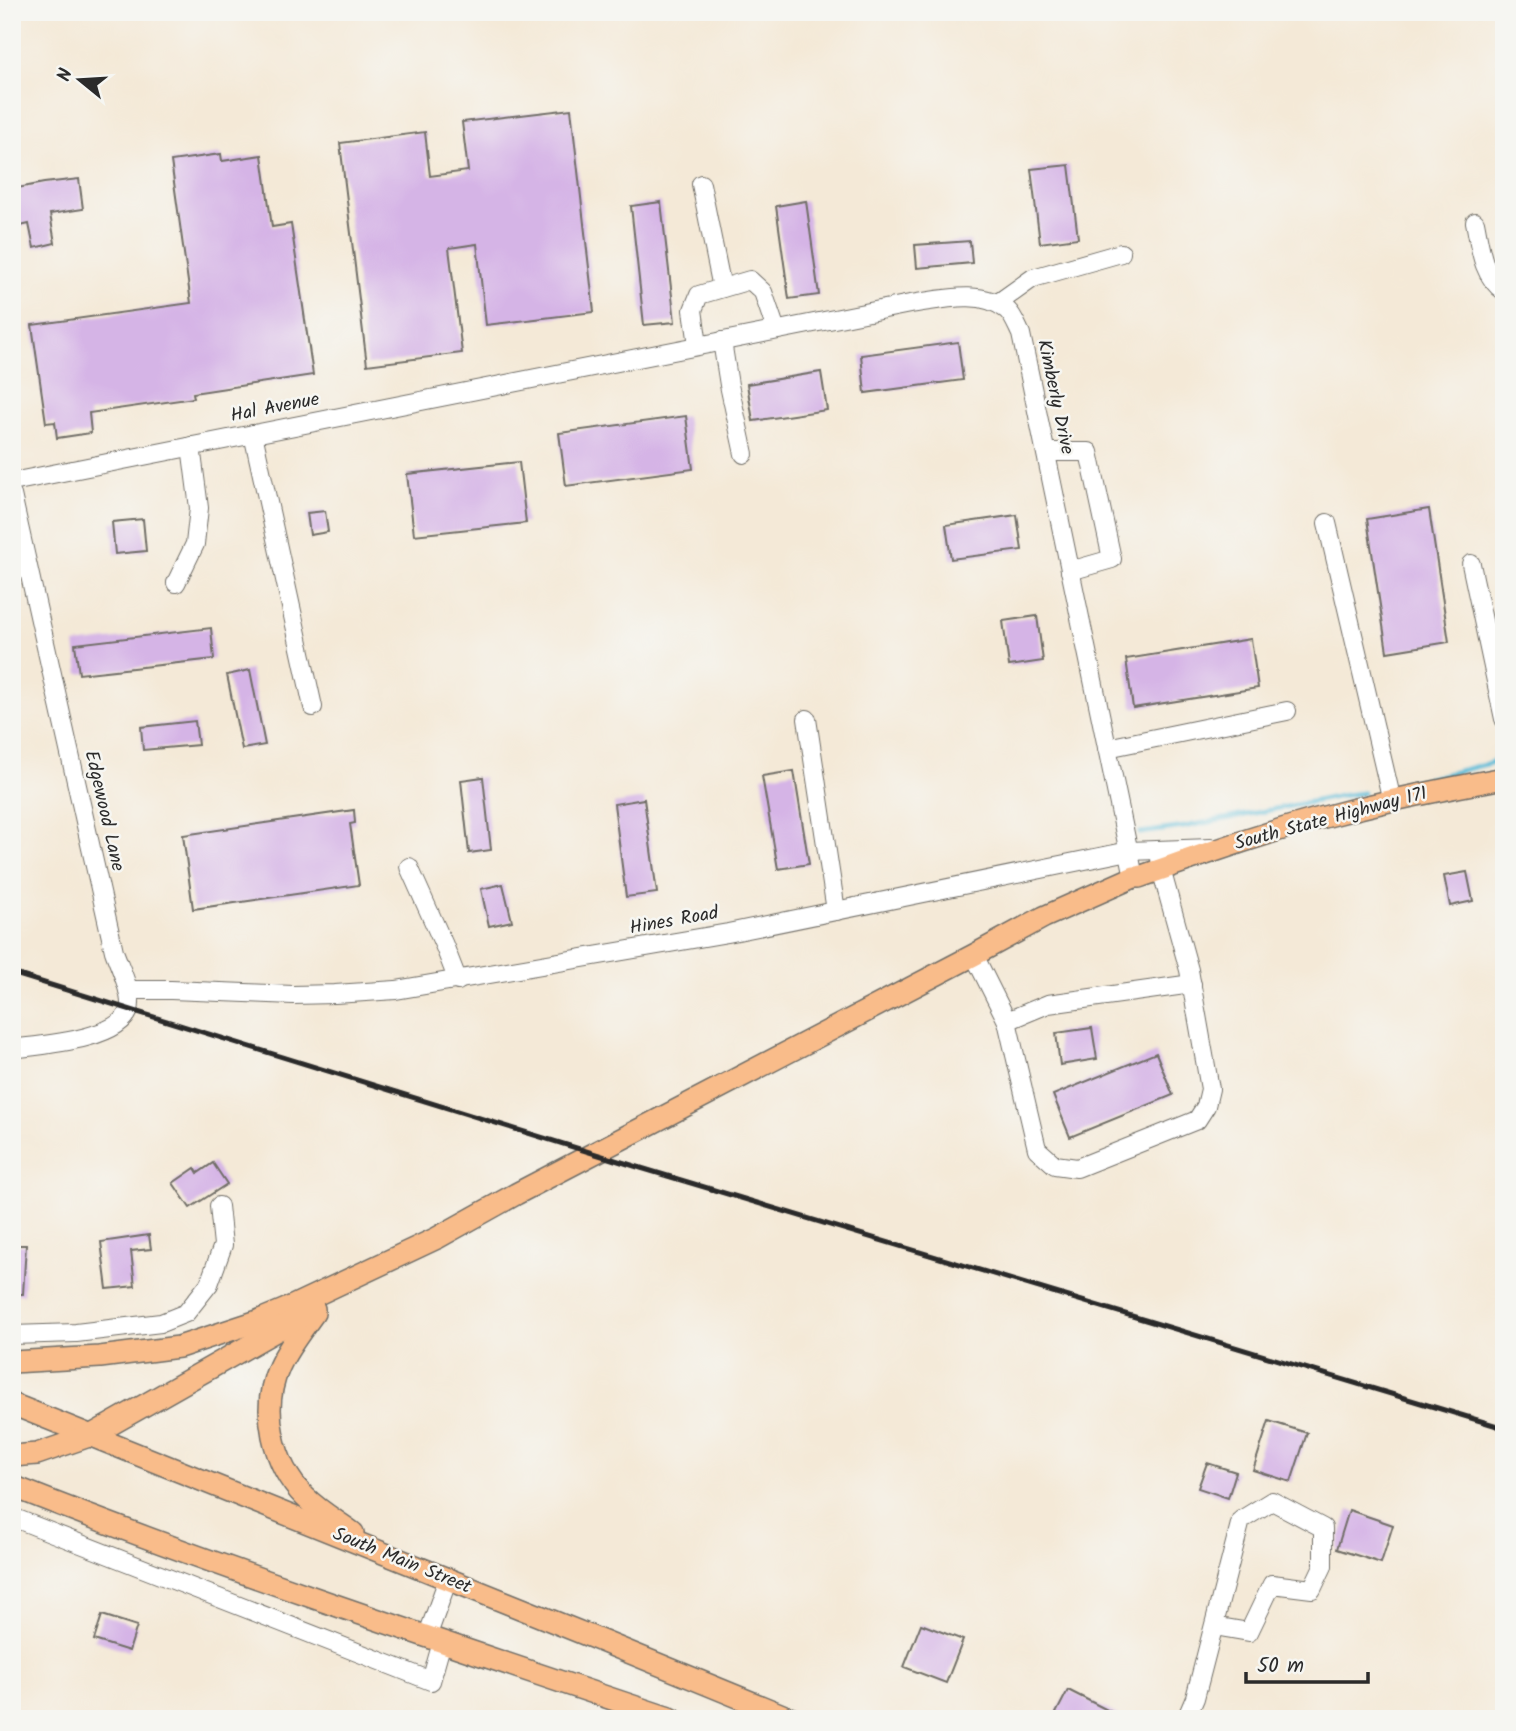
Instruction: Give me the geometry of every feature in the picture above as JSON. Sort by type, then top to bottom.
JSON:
[{"type":"main road","name":"South State Highway 171","points":[[437,1238],[1044,917],[1139,877],[1160,860],[1222,848],[1331,815],[1504,778]]},
{"type":"main road","points":[[12,1456],[37,1454],[92,1436],[391,1268],[437,1238]]},
{"type":"main road","points":[[12,1362],[100,1357],[180,1347],[264,1318],[437,1238]]},
{"type":"main road","points":[[318,1307],[286,1353],[274,1380],[270,1423],[287,1475],[307,1499],[377,1551]]},
{"type":"main road","name":"South Main Street","points":[[12,1404],[792,1719]]},
{"type":"main road","points":[[12,1486],[201,1559],[672,1719]]},
{"type":"street","points":[[701,184],[722,288]]},
{"type":"street","points":[[1475,222],[1484,265],[1492,281],[1504,290]]},
{"type":"street","points":[[776,330],[764,292],[750,280],[699,295],[693,310],[698,345],[722,341],[910,304],[961,297],[998,303],[1033,278],[1121,253]]},
{"type":"street","name":"Kimberly Drive","points":[[998,303],[1009,311],[1021,334],[1134,877]]},
{"type":"street","points":[[722,341],[744,454]]},
{"type":"street","name":"Hal Avenue","points":[[12,482],[698,345]]},
{"type":"street","points":[[253,434],[313,707]]},
{"type":"street","points":[[176,583],[195,544],[199,508],[191,446]]},
{"type":"street","points":[[1045,452],[1089,452],[1104,519],[1112,559],[1070,571]]},
{"type":"street","name":"Edgewood Lane","points":[[12,495],[114,951],[128,990]]},
{"type":"street","points":[[1327,523],[1392,801]]},
{"type":"street","points":[[1471,564],[1504,719]]},
{"type":"street","points":[[12,585],[31,581]]},
{"type":"street","points":[[1107,748],[1287,711]]},
{"type":"street","points":[[807,719],[836,911]]},
{"type":"street","name":"Hines Road","points":[[128,990],[293,995],[396,990],[728,933],[1129,851],[1160,860]]},
{"type":"street","points":[[974,955],[1007,1021],[1037,1149],[1055,1165],[1077,1168],[1197,1120],[1206,1106],[1209,1089],[1192,984],[1160,860]]},
{"type":"street","points":[[409,867],[458,981]]},
{"type":"street","points":[[1007,1021],[1048,1004],[1192,984]]},
{"type":"street","points":[[12,1049],[90,1037],[111,1029],[129,1010],[128,990]]},
{"type":"street","points":[[12,1335],[76,1333],[161,1324],[186,1313],[209,1284],[223,1245],[219,1206]]},
{"type":"street","points":[[1186,1719],[1195,1698],[1213,1626],[1241,1520],[1272,1501],[1323,1528],[1323,1566],[1312,1589],[1272,1584],[1249,1632],[1213,1626]]},
{"type":"street","points":[[12,1517],[431,1681],[434,1639],[448,1579]]},
{"type":"building","points":[[571,109],[594,312],[486,325],[477,244],[449,248],[462,353],[367,365],[340,143],[425,132],[430,176],[468,171],[462,122]]},
{"type":"building","points":[[221,154],[222,161],[262,155],[272,227],[291,224],[313,375],[193,393],[194,398],[89,413],[91,433],[57,438],[55,422],[46,423],[32,325],[191,303],[171,161]]},
{"type":"building","points":[[1069,165],[1078,238],[1040,243],[1031,169]]},
{"type":"building","points":[[79,179],[83,209],[50,214],[55,243],[34,248],[29,224],[12,228],[12,189]]},
{"type":"building","points":[[806,201],[819,295],[789,299],[776,206]]},
{"type":"building","points":[[661,202],[675,322],[644,325],[631,206]]},
{"type":"building","points":[[970,241],[972,263],[917,268],[915,245]]},
{"type":"building","points":[[958,342],[963,380],[865,393],[861,355]]},
{"type":"building","points":[[821,372],[827,410],[753,421],[747,384]]},
{"type":"building","points":[[686,416],[693,469],[566,486],[559,433]]},
{"type":"building","points":[[519,462],[526,523],[414,535],[407,474]]},
{"type":"building","points":[[1429,509],[1449,642],[1387,652],[1367,519]]},
{"type":"building","points":[[325,511],[328,532],[310,535],[307,513]]},
{"type":"building","points":[[1017,515],[1022,550],[951,559],[946,525]]},
{"type":"building","points":[[143,519],[146,551],[115,554],[112,522]]},
{"type":"building","points":[[1037,616],[1043,661],[1009,666],[1003,621]]},
{"type":"building","points":[[211,628],[214,659],[79,674],[75,644]]},
{"type":"building","points":[[1251,639],[1258,688],[1133,708],[1126,659]]},
{"type":"building","points":[[250,670],[265,745],[242,749],[227,675]]},
{"type":"building","points":[[195,721],[198,745],[143,750],[141,727]]},
{"type":"building","points":[[794,771],[809,864],[778,869],[762,776]]},
{"type":"building","points":[[483,777],[491,850],[469,853],[461,780]]},
{"type":"building","points":[[644,799],[657,893],[626,897],[614,804]]},
{"type":"building","points":[[354,810],[355,823],[350,824],[359,885],[193,909],[183,835]]},
{"type":"building","points":[[1467,872],[1473,901],[1450,906],[1444,876]]},
{"type":"building","points":[[503,884],[512,921],[489,926],[481,889]]},
{"type":"building","points":[[1092,1028],[1097,1059],[1060,1065],[1056,1033]]},
{"type":"building","points":[[1156,1053],[1173,1095],[1070,1137],[1053,1095]]},
{"type":"building","points":[[213,1163],[227,1184],[190,1208],[173,1183],[195,1168],[198,1173]]},
{"type":"building","points":[[149,1235],[151,1249],[131,1251],[135,1286],[107,1289],[101,1242]]},
{"type":"building","points":[[12,1245],[26,1245],[23,1294],[12,1294]]},
{"type":"building","points":[[1269,1421],[1307,1433],[1291,1482],[1253,1470]]},
{"type":"building","points":[[1207,1463],[1236,1472],[1228,1498],[1198,1488]]},
{"type":"building","points":[[1349,1510],[1393,1525],[1381,1563],[1337,1549]]},
{"type":"building","points":[[102,1615],[137,1626],[129,1651],[94,1640]]},
{"type":"building","points":[[921,1624],[963,1640],[946,1683],[904,1667]]},
{"type":"building","points":[[1068,1690],[1125,1719],[1053,1719]]},
{"type":"waterway","points":[[1403,785],[1490,763],[1503,756]]},
{"type":"waterway","points":[[1140,833],[1363,793]]},
{"type":"railway","points":[[12,973],[641,1168],[1504,1428]]}]
